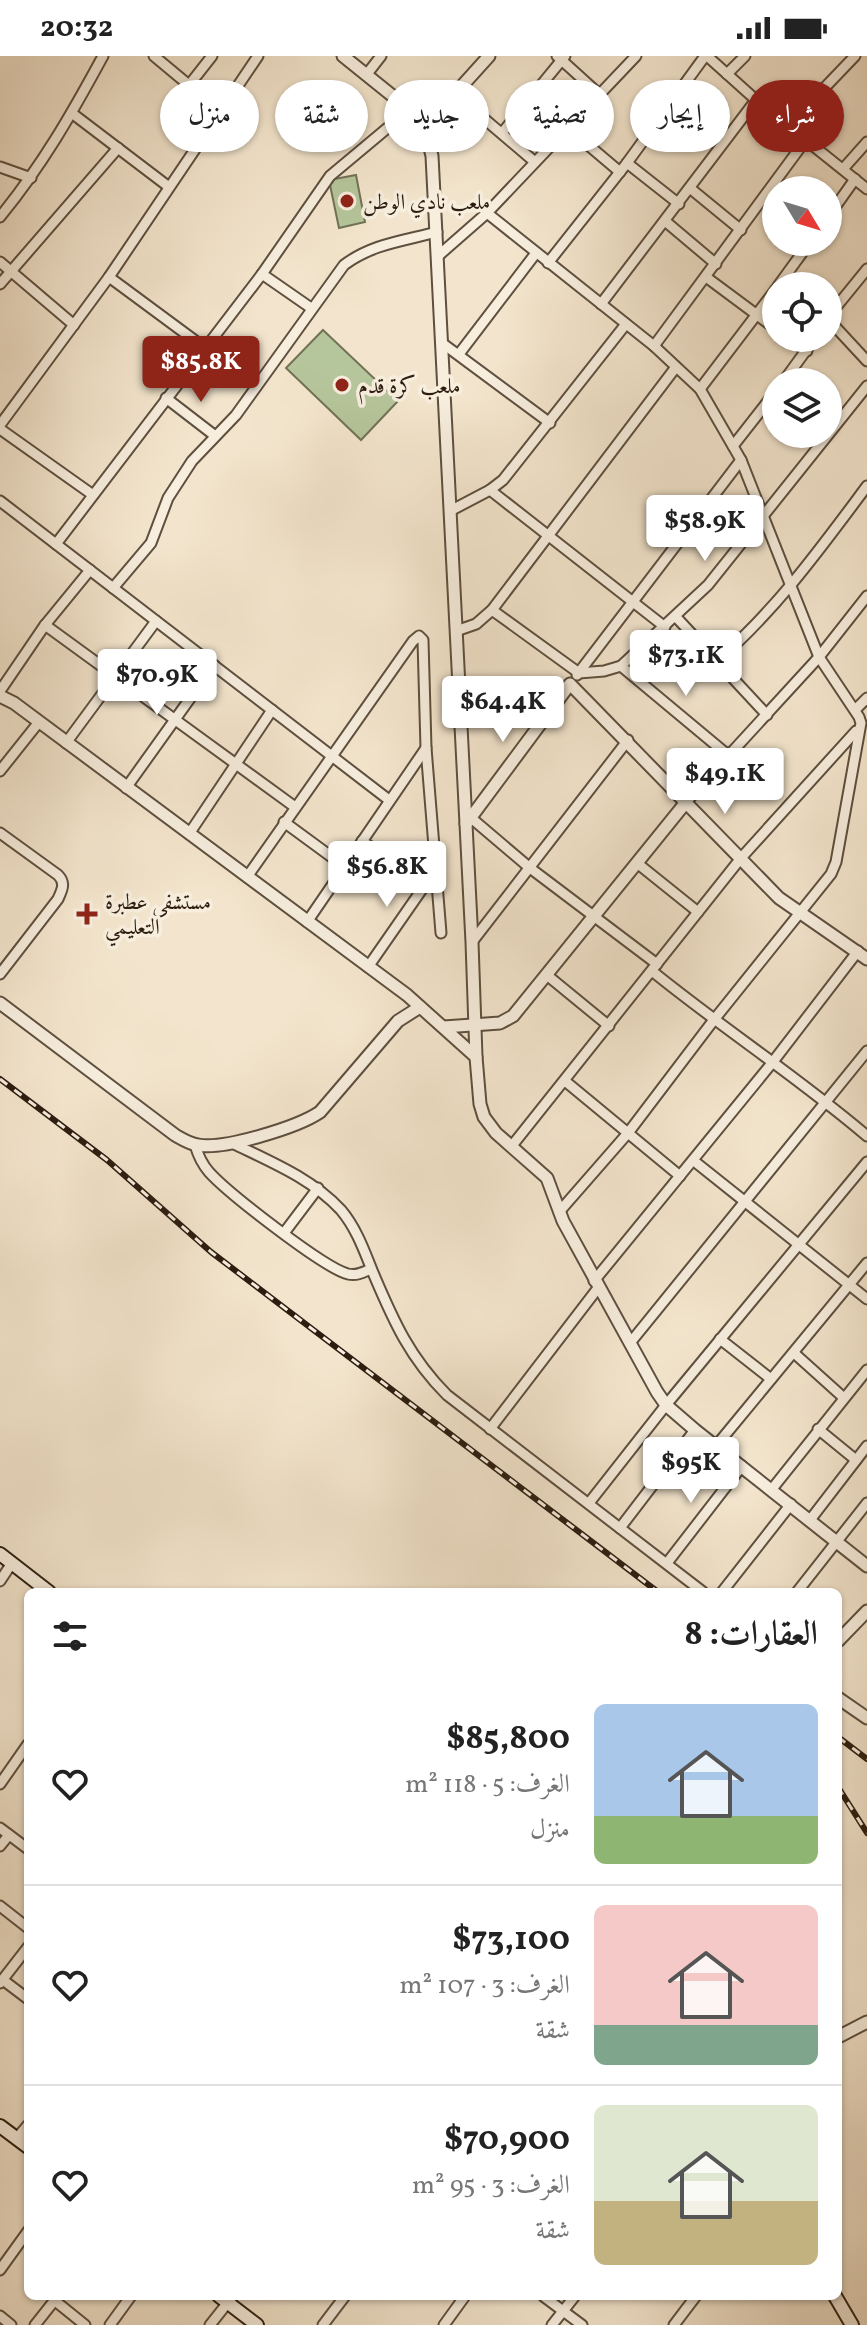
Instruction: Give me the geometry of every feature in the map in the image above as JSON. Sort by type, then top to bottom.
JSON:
[{"type":"main road","points":[[0,1554],[44,1588]]},
{"type":"main road","points":[[0,2126],[24,2144]]},
{"type":"main road","points":[[228,2300],[257,2325]]},
{"type":"main road","points":[[837,2300],[852,2325]]},
{"type":"street","points":[[0,217],[31,178],[73,114],[103,56]]},
{"type":"street","points":[[154,56],[185,80]]},
{"type":"street","points":[[193,80],[212,56]]},
{"type":"street","points":[[241,80],[258,56]]},
{"type":"street","points":[[343,56],[384,88]]},
{"type":"street","points":[[367,74],[381,56]]},
{"type":"street","points":[[468,80],[489,56]]},
{"type":"street","points":[[613,80],[636,56]]},
{"type":"street","points":[[548,263],[706,56],[746,91]]},
{"type":"street","points":[[727,74],[745,56]]},
{"type":"street","points":[[832,80],[855,56]]},
{"type":"street","points":[[502,133],[561,58],[584,80]]},
{"type":"street","points":[[73,114],[169,187]]},
{"type":"street","points":[[601,304],[746,114]]},
{"type":"street","points":[[489,122],[535,162]]},
{"type":"street","points":[[56,544],[262,274],[330,176],[384,131]]},
{"type":"street","points":[[843,169],[867,142]]},
{"type":"street","points":[[0,284],[118,148]]},
{"type":"street","points":[[93,495],[0,427],[109,277],[192,152]]},
{"type":"street","points":[[431,152],[468,821],[476,1057],[484,1117],[511,1147],[547,1178],[559,1212],[596,1284],[666,1405],[867,1566]]},
{"type":"street","points":[[438,256],[487,213],[545,152]]},
{"type":"street","points":[[602,152],[679,204]]},
{"type":"street","points":[[654,346],[797,152]]},
{"type":"street","points":[[820,152],[867,189]]},
{"type":"street","points":[[0,167],[31,178]]},
{"type":"street","points":[[842,197],[855,179]]},
{"type":"street","points":[[691,189],[741,230]]},
{"type":"street","points":[[487,213],[654,346],[700,389],[741,460],[819,657],[861,723],[741,858],[511,1147]]},
{"type":"street","points":[[665,221],[716,264]]},
{"type":"street","points":[[113,588],[151,543],[168,498],[192,461],[236,415],[344,265],[382,244],[437,232]]},
{"type":"street","points":[[459,354],[536,253]]},
{"type":"street","points":[[0,262],[74,325]]},
{"type":"street","points":[[842,300],[867,269]]},
{"type":"street","points":[[262,274],[311,308]]},
{"type":"street","points":[[109,277],[205,348]]},
{"type":"street","points":[[706,277],[762,319]]},
{"type":"street","points":[[700,389],[762,308]]},
{"type":"street","points":[[450,511],[503,480],[626,324]]},
{"type":"street","points":[[842,333],[867,361]]},
{"type":"street","points":[[442,343],[550,423]]},
{"type":"street","points":[[794,368],[806,352]]},
{"type":"street","points":[[456,631],[476,624],[492,610],[676,367]]},
{"type":"street","points":[[492,610],[579,673],[621,666],[676,617],[725,566],[867,386]]},
{"type":"street","points":[[166,398],[214,435]]},
{"type":"street","points":[[733,446],[762,409]]},
{"type":"street","points":[[468,821],[741,460]]},
{"type":"street","points":[[717,661],[765,618],[792,587],[867,486]]},
{"type":"street","points":[[490,490],[665,627]]},
{"type":"street","points":[[2,506],[56,544],[389,800]]},
{"type":"street","points":[[90,570],[9,674],[0,694],[407,995],[476,1057]]},
{"type":"street","points":[[444,1027],[506,1021],[548,976],[687,801],[819,657],[867,596]]},
{"type":"street","points":[[676,617],[767,715]]},
{"type":"street","points":[[66,743],[156,621]]},
{"type":"street","points":[[45,625],[295,807]]},
{"type":"street","points":[[247,877],[331,755],[419,636],[423,640],[426,748],[441,933]]},
{"type":"street","points":[[126,788],[214,665]]},
{"type":"street","points":[[621,666],[729,756]]},
{"type":"street","points":[[0,668],[9,674]]},
{"type":"street","points":[[490,1429],[680,1176],[863,955],[779,898],[570,684]]},
{"type":"street","points":[[855,710],[867,698]]},
{"type":"street","points":[[189,834],[272,710]]},
{"type":"street","points":[[0,771],[39,722]]},
{"type":"street","points":[[559,1212],[628,1133],[826,881],[836,862],[858,729]]},
{"type":"street","points":[[472,942],[628,740]]},
{"type":"street","points":[[307,922],[426,748]]},
{"type":"street","points":[[468,821],[594,917],[713,1021],[826,1101],[867,1136]]},
{"type":"street","points":[[284,822],[344,866]]},
{"type":"street","points":[[0,833],[58,875],[63,880],[63,887],[58,899],[0,974]]},
{"type":"street","points":[[362,841],[424,884]]},
{"type":"street","points":[[637,863],[698,912]]},
{"type":"street","points":[[368,967],[434,872]]},
{"type":"street","points":[[548,976],[609,1026]]},
{"type":"street","points":[[398,1021],[407,995]]},
{"type":"street","points":[[0,1003],[113,1091],[175,1135],[195,1145],[232,1143],[308,1120],[320,1112],[398,1021],[420,1007]]},
{"type":"street","points":[[630,1343],[867,1051]]},
{"type":"street","points":[[565,1081],[680,1176]]},
{"type":"street","points":[[232,1143],[318,1188],[343,1212],[359,1237],[396,1327],[413,1358],[447,1395],[698,1588]]},
{"type":"street","points":[[195,1145],[211,1174],[284,1233],[339,1271],[357,1275],[371,1269]]},
{"type":"street","points":[[694,1161],[867,1299]]},
{"type":"street","points":[[589,1503],[867,1162]]},
{"type":"street","points":[[284,1233],[318,1188]]},
{"type":"street","points":[[716,1446],[867,1263]]},
{"type":"street","points":[[720,1339],[771,1379]]},
{"type":"street","points":[[794,1353],[844,1398]]},
{"type":"street","points":[[772,1489],[867,1370]]},
{"type":"street","points":[[818,1429],[856,1460]]},
{"type":"street","points":[[620,1528],[695,1430]]},
{"type":"street","points":[[810,1520],[867,1446]]},
{"type":"street","points":[[667,1563],[742,1466]]},
{"type":"street","points":[[800,1588],[867,1503]]},
{"type":"street","points":[[725,1588],[791,1504]]},
{"type":"street","points":[[0,1581],[12,1563]]},
{"type":"street","points":[[842,1637],[867,1611]]},
{"type":"street","points":[[842,1701],[867,1718]]},
{"type":"street","points":[[0,1784],[24,1750]]},
{"type":"street","points":[[0,1828],[24,1846]]},
{"type":"street","points":[[0,1846],[9,1835]]},
{"type":"street","points":[[0,1906],[24,1925]]},
{"type":"street","points":[[24,1952],[1,1982],[24,1996]]},
{"type":"street","points":[[842,2035],[867,2022]]},
{"type":"street","points":[[17,2138],[24,2130]]},
{"type":"street","points":[[0,2270],[24,2237]]},
{"type":"street","points":[[35,2325],[54,2300]]},
{"type":"street","points":[[58,2300],[85,2325]]},
{"type":"street","points":[[110,2325],[128,2300]]},
{"type":"street","points":[[210,2325],[225,2300]]},
{"type":"street","points":[[323,2325],[342,2300]]},
{"type":"street","points":[[444,2325],[462,2300]]},
{"type":"street","points":[[548,2300],[582,2325]]},
{"type":"street","points":[[552,2325],[572,2300]]},
{"type":"street","points":[[674,2325],[693,2300]]},
{"type":"street","points":[[0,2316],[11,2325]]},
{"type":"green space","name":"ملعب نادي الوطن","points":[[356,175],[365,222],[339,228],[329,180]]},
{"type":"green space","name":"ملعب كرة قدم","points":[[323,330],[398,401],[361,440],[286,368]]},
{"type":"railway","points":[[0,1079],[107,1160],[211,1252],[653,1588]]},
{"type":"railway","points":[[842,1740],[867,1759]]},
{"type":"railway","points":[[842,1793],[867,1833]]},
{"type":"place","name":"ملعب نادي الوطن","points":[[347,201]]},
{"type":"place","name":"ملعب كرة قدم","points":[[342,385]]},
{"type":"place","name":"مستشفى عطبرة التعليمي","points":[[87,914]]}]
